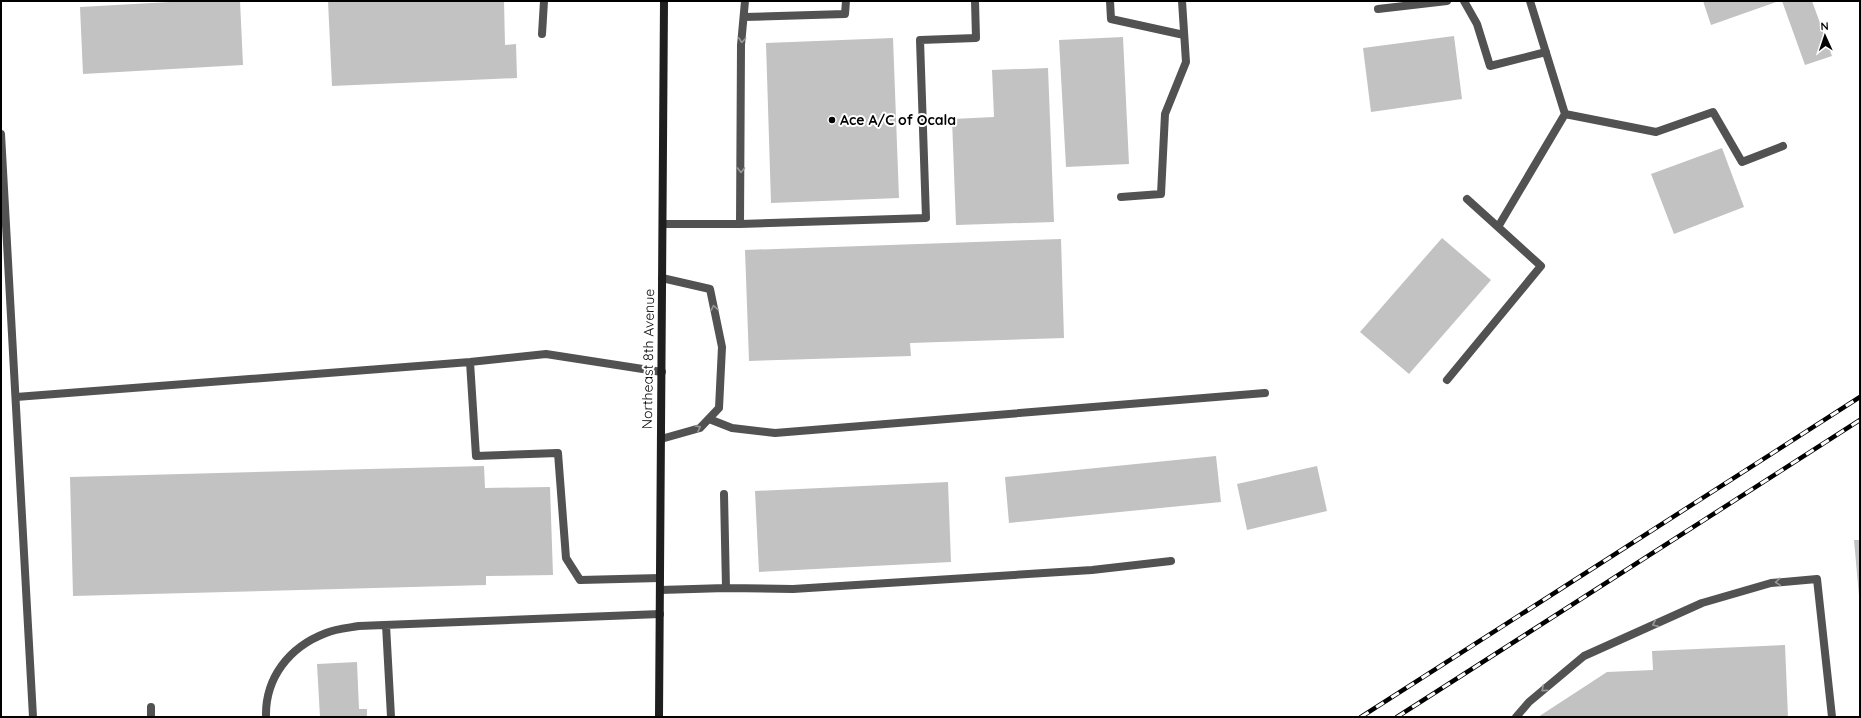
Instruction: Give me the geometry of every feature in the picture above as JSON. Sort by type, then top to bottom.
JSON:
[{"type":"main road","name":"Northeast 8th Avenue","points":[[659,717],[664,1]]},
{"type":"street","points":[[542,34],[544,1]]},
{"type":"street","points":[[740,224],[741,45],[745,1]]},
{"type":"street","points":[[744,17],[845,14],[846,1]]},
{"type":"street","points":[[663,224],[740,224],[926,218],[920,40],[976,38],[975,1]]},
{"type":"street","points":[[1110,1],[1111,19],[1184,35]]},
{"type":"street","points":[[1121,198],[1161,194],[1165,114],[1186,62],[1182,1]]},
{"type":"street","points":[[1378,9],[1447,1]]},
{"type":"street","points":[[1464,1],[1478,24],[1490,66],[1546,52]]},
{"type":"street","points":[[1498,227],[1565,114],[1530,1]]},
{"type":"street","points":[[1565,114],[1656,132],[1713,112],[1742,162],[1783,146]]},
{"type":"street","points":[[1,134],[4,247],[16,397],[33,717]]},
{"type":"street","points":[[1447,380],[1541,266],[1467,199]]},
{"type":"street","points":[[661,439],[700,428],[719,408],[722,347],[710,289],[662,278]]},
{"type":"street","points":[[16,397],[470,362],[546,354],[662,372]]},
{"type":"street","points":[[470,362],[476,456],[558,453],[566,558],[580,580],[660,578]]},
{"type":"street","points":[[709,419],[732,428],[775,433],[1265,393]]},
{"type":"street","points":[[724,494],[726,588]]},
{"type":"street","points":[[660,590],[817,587],[1092,570],[1171,561]]},
{"type":"street","points":[[1516,717],[1529,702],[1584,656],[1702,604],[1771,583],[1817,579],[1832,717]]},
{"type":"street","points":[[266,717],[265,701],[275,673],[301,646],[326,633],[359,626],[660,614]]},
{"type":"street","points":[[386,625],[391,717]]},
{"type":"street","points":[[151,707],[151,717]]},
{"type":"building","points":[[188,1],[240,1],[243,65],[83,74],[80,7]]},
{"type":"building","points":[[328,1],[504,1],[505,45],[516,44],[517,78],[332,86]]},
{"type":"building","points":[[1703,1],[1779,1],[1711,25]]},
{"type":"building","points":[[1782,1],[1812,1],[1832,56],[1805,65]]},
{"type":"building","points":[[1454,36],[1462,99],[1371,112],[1363,48]]},
{"type":"building","points":[[1123,37],[1129,164],[1066,167],[1059,40]]},
{"type":"building","name":"Ace A/C of Ocala","points":[[893,38],[899,198],[771,203],[766,43]]},
{"type":"building","points":[[1048,68],[1054,222],[956,225],[952,119],[994,117],[992,70]]},
{"type":"building","points":[[1722,148],[1744,207],[1674,234],[1651,174]]},
{"type":"building","points":[[1442,238],[1491,280],[1409,374],[1360,332]]},
{"type":"building","points":[[1061,239],[1064,338],[910,343],[911,356],[749,361],[745,250]]},
{"type":"building","points":[[1216,456],[1221,502],[1009,523],[1005,477]]},
{"type":"building","points":[[484,466],[485,488],[550,487],[553,575],[486,576],[486,585],[73,596],[70,477]]},
{"type":"building","points":[[1317,466],[1327,511],[1247,530],[1237,484]]},
{"type":"building","points":[[948,482],[951,562],[759,572],[755,491]]},
{"type":"building","points":[[1854,540],[1860,540],[1860,596],[1859,596]]},
{"type":"building","points":[[1785,645],[1788,717],[1538,717],[1607,672],[1653,670],[1652,651]]},
{"type":"building","points":[[357,662],[359,709],[367,709],[367,717],[320,717],[317,664]]},
{"type":"railway","points":[[1361,717],[1860,397]]},
{"type":"railway","points":[[1397,717],[1860,420]]},
{"type":"place","name":"Ace A/C of Ocala","points":[[832,120]]}]
